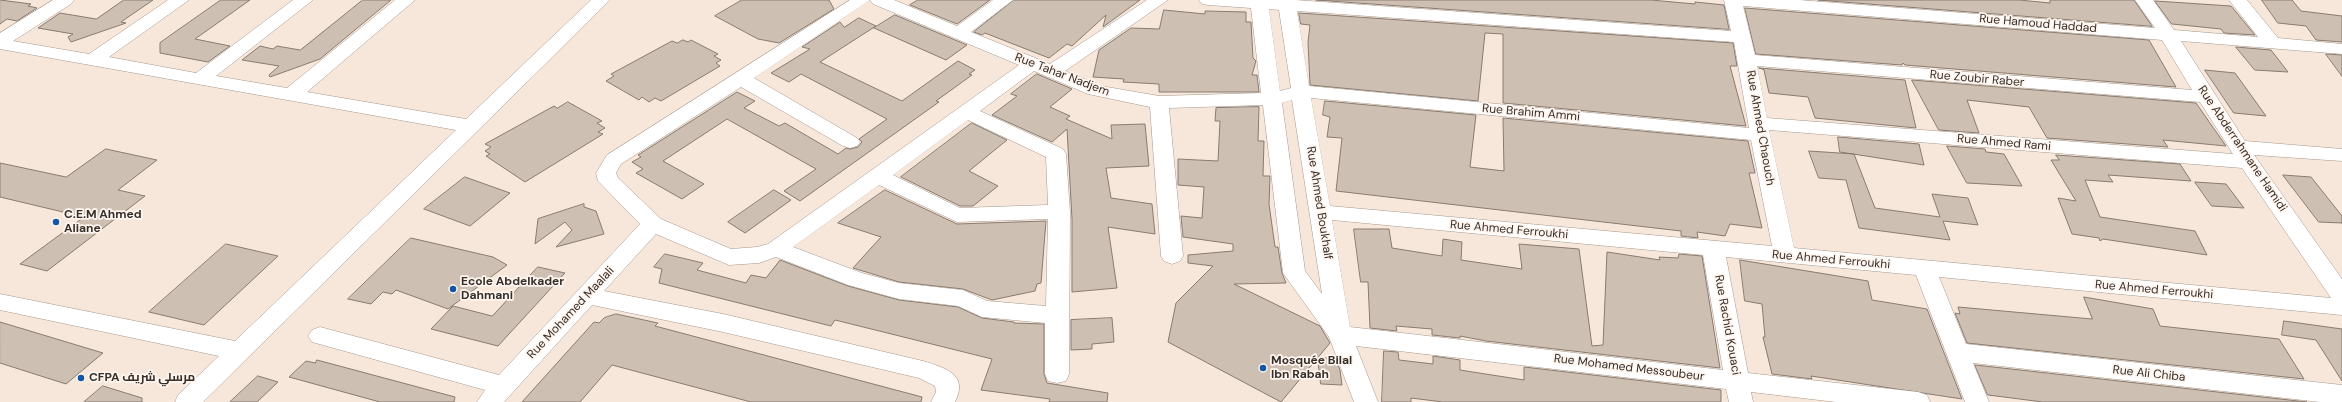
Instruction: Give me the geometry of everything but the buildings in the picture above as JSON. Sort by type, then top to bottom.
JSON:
[{"type":"street","points":[[0,43],[65,0]]},
{"type":"street","points":[[94,60],[180,0]]},
{"type":"street","points":[[201,78],[304,0]]},
{"type":"street","points":[[292,94],[406,0]]},
{"type":"street","points":[[187,402],[601,0]]},
{"type":"street","points":[[862,0],[614,160],[608,166],[606,173],[608,182],[653,224],[729,257],[760,255],[776,249],[877,175],[967,112],[1159,0]]},
{"type":"street","name":"Rue Tahar Nadjem","points":[[879,0],[957,34],[1095,90],[1128,98],[1159,102],[1273,99],[1302,91]]},
{"type":"street","points":[[957,34],[1004,0]]},
{"type":"street","points":[[1208,0],[1287,2],[1741,37]]},
{"type":"street","name":"Rue Hamoud Haddad","points":[[1743,0],[2342,49]]},
{"type":"street","name":"Rue Ahmed Chaouch","points":[[1743,0],[1741,37],[1747,60],[1759,129],[1785,256]]},
{"type":"street","name":"Rue Abderrahmane Hamidi","points":[[2144,0],[2169,35],[2206,97],[2244,154],[2342,296]]},
{"type":"street","points":[[2238,0],[2273,44]]},
{"type":"street","points":[[1259,2],[1273,99],[1294,273],[1340,335]]},
{"type":"street","name":"Rue Ahmed Boukhalf","points":[[1287,2],[1340,335],[1366,402]]},
{"type":"street","points":[[0,43],[470,126]]},
{"type":"street","name":"Rue Zoubir Raber","points":[[1747,60],[2206,97]]},
{"type":"street","points":[[740,78],[850,142]]},
{"type":"street","name":"Rue Brahim Ammi","points":[[1302,91],[1759,129]]},
{"type":"street","points":[[1159,102],[1172,256]]},
{"type":"street","points":[[967,112],[1056,154],[1059,212],[1057,374]]},
{"type":"street","name":"Rue Ahmed Rami","points":[[1759,129],[2244,154],[2342,155]]},
{"type":"street","points":[[877,175],[957,215],[1059,212]]},
{"type":"street","name":"Rue Ahmed Ferroukhi","points":[[1320,212],[2342,307]]},
{"type":"street","name":"Rue Mohamed Maalali","points":[[496,394],[653,224]]},
{"type":"street","points":[[776,249],[842,274],[899,291],[963,298],[982,309],[1057,316]]},
{"type":"street","name":"Rue Rachid Kouaci","points":[[1713,249],[1739,391]]},
{"type":"street","points":[[1924,268],[1977,402]]},
{"type":"street","points":[[586,296],[723,323],[923,370],[938,376],[946,382],[948,392],[943,402]]},
{"type":"street","points":[[0,302],[239,351]]},
{"type":"street","name":"Rue Mohamed Messoubeur","points":[[1340,335],[1739,391],[1918,402]]},
{"type":"street","points":[[320,336],[496,394]]},
{"type":"street","name":"Rue Ali Chiba","points":[[1956,352],[2342,395]]},
{"type":"place","name":"C.E.M Ahmed Aliane","points":[[56,222]]},
{"type":"place","name":"Ecole Abdelkader Dahmani","points":[[453,289]]},
{"type":"place","name":"Mosquée Bilal Ibn Rabah","points":[[1263,368]]},
{"type":"place","name":"CFPA مرسلي شريف","points":[[81,378]]}]
